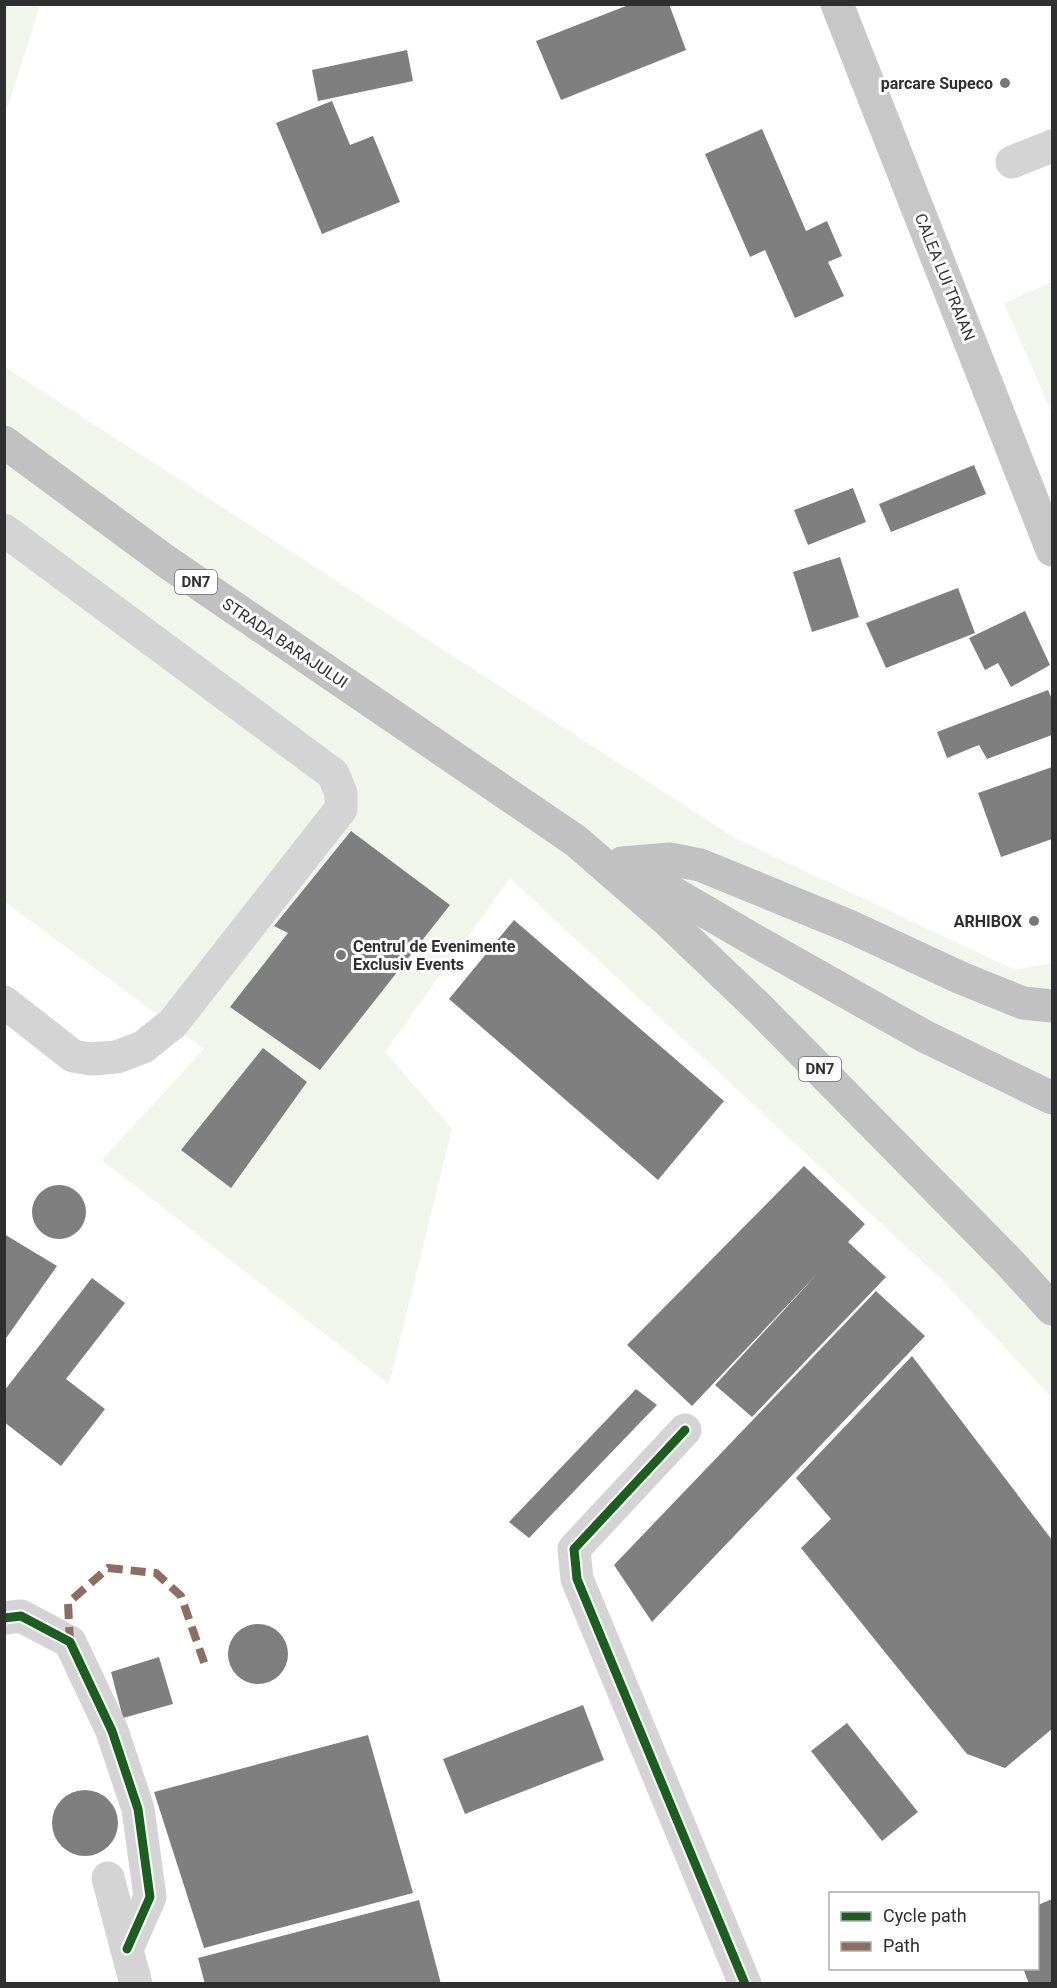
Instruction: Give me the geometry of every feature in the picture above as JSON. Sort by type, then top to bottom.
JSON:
[{"type":"highway","name":"STRADA BARAJULUI","points":[[4,442],[166,562],[576,841]]},
{"type":"highway","name":"DN7","points":[[576,841],[622,862],[924,1036],[1053,1098]]},
{"type":"highway","name":"DN7","points":[[576,841],[667,920],[761,1010],[1053,1309]]},
{"type":"highway","points":[[622,862],[670,859],[700,865],[849,926],[961,978],[1023,1002],[1053,1006]]},
{"type":"main road","name":"CALEA LUI TRAIAN","points":[[837,4],[1053,550]]},
{"type":"street","points":[[1012,162],[1053,146]]},
{"type":"street","points":[[4,530],[333,774],[341,793],[340,809],[174,1023],[143,1047],[117,1057],[91,1059],[73,1056],[4,1002]]},
{"type":"street","points":[[685,1430],[574,1549],[577,1580],[745,1983]]},
{"type":"street","points":[[4,1618],[21,1616],[70,1642],[112,1731],[138,1809],[150,1897],[127,1949]]},
{"type":"street","points":[[108,1878],[136,1983]]},
{"type":"shaded area","points":[[5,4],[40,5],[8,106],[5,107]]},
{"type":"shaded area","points":[[1052,282],[1052,413],[1004,303]]},
{"type":"shaded area","points":[[5,367],[735,838],[1015,970],[1052,963],[1052,1398],[941,1279],[510,878],[385,1052],[452,1129],[389,1384],[102,1160],[204,1049],[5,902]]},
{"type":"building","points":[[631,4],[669,4],[686,50],[561,100],[536,41]]},
{"type":"building","points":[[407,50],[413,81],[318,101],[312,70]]},
{"type":"building","points":[[332,101],[350,145],[373,136],[400,202],[322,234],[276,123]]},
{"type":"building","points":[[762,129],[806,231],[827,221],[842,256],[828,262],[844,296],[795,318],[765,250],[750,257],[705,154]]},
{"type":"building","points":[[974,465],[986,494],[891,532],[879,504]]},
{"type":"building","points":[[853,488],[866,522],[808,545],[794,510]]},
{"type":"building","points":[[840,557],[859,617],[812,632],[793,572]]},
{"type":"building","points":[[958,588],[975,633],[886,668],[866,623]]},
{"type":"building","points":[[1025,611],[1050,665],[1011,687],[998,663],[985,670],[969,638]]},
{"type":"building","points":[[1048,690],[1052,699],[1052,735],[987,759],[979,745],[947,758],[937,732]]},
{"type":"building","points":[[1052,767],[1052,839],[1001,857],[978,793]]},
{"type":"building","points":[[351,831],[450,905],[320,1070],[230,1007],[288,933],[274,926]]},
{"type":"building","points":[[514,920],[724,1101],[658,1180],[449,999]]},
{"type":"building","points":[[263,1048],[307,1082],[231,1188],[181,1150]]},
{"type":"building","points":[[804,1166],[865,1224],[848,1242],[886,1277],[752,1417],[715,1385],[818,1273],[692,1406],[627,1345]]},
{"type":"building","points":[[59,1185],[69,1187],[78,1193],[84,1202],[86,1212],[84,1222],[78,1231],[69,1237],[59,1239],[49,1237],[40,1231],[34,1222],[32,1212],[34,1202],[40,1193],[49,1187]]},
{"type":"building","points":[[4,1234],[57,1266],[4,1341]]},
{"type":"building","points":[[92,1278],[125,1303],[66,1379],[105,1409],[61,1466],[4,1422],[4,1391]]},
{"type":"building","points":[[876,1291],[925,1336],[652,1622],[614,1565]]},
{"type":"building","points":[[912,1356],[1052,1540],[1052,1729],[1005,1768],[967,1754],[801,1548],[831,1519],[796,1478]]},
{"type":"building","points":[[636,1389],[657,1405],[529,1538],[509,1522]]},
{"type":"building","points":[[258,1624],[275,1629],[283,1637],[288,1654],[283,1671],[275,1679],[258,1684],[241,1679],[233,1671],[228,1654],[233,1637],[241,1629]]},
{"type":"building","points":[[159,1657],[173,1704],[123,1718],[111,1672]]},
{"type":"building","points":[[583,1705],[604,1760],[465,1814],[443,1759]]},
{"type":"building","points":[[847,1723],[918,1812],[882,1841],[811,1751]]},
{"type":"building","points":[[368,1735],[413,1893],[204,1948],[154,1792]]},
{"type":"building","points":[[85,1790],[97,1793],[108,1800],[115,1811],[118,1823],[115,1835],[108,1846],[97,1853],[85,1856],[73,1853],[62,1846],[55,1835],[52,1823],[55,1811],[62,1800],[73,1793]]},
{"type":"building","points":[[1052,1899],[1052,1984],[1029,1984],[1024,1970],[1039,1970],[1039,1905]]},
{"type":"building","points":[[419,1900],[441,1984],[205,1984],[198,1958]]},
{"type":"marked path","points":[[70,1642],[68,1603],[108,1568],[156,1573],[181,1596],[205,1665]]},
{"type":"cycle path","points":[[685,1430],[574,1549],[577,1579],[745,1984]]},
{"type":"cycle path","points":[[4,1618],[21,1616],[70,1642],[112,1731],[138,1809],[150,1897],[127,1949]]},
{"type":"place","name":"parcare Supeco","points":[[1005,83]]},
{"type":"place","name":"ARHIBOX","points":[[1034,921]]},
{"type":"place","name":"Centrul de Evenimente Exclusiv Events","points":[[341,955]]}]
